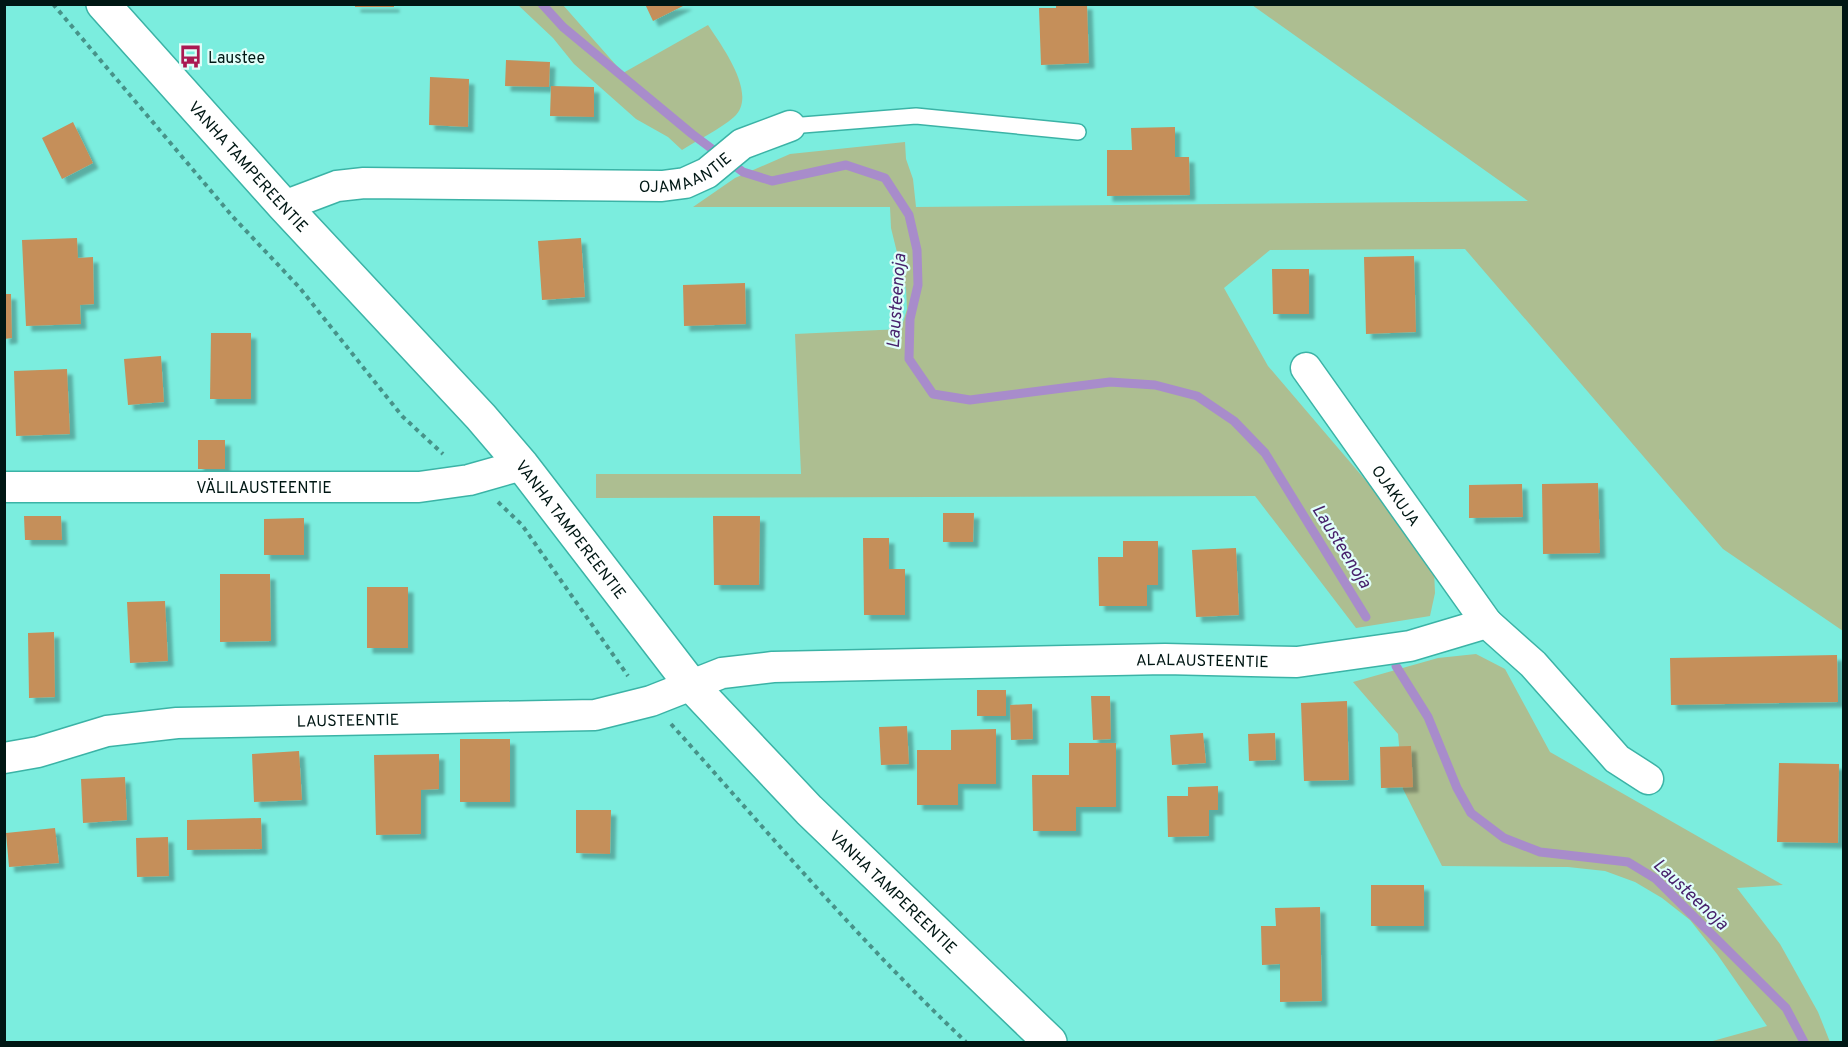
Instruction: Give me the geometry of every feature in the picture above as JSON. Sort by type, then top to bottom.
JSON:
[{"type":"main road","name":"VANHA TAMPEREENTIE","points":[[103,4],[284,206],[481,417],[522,465],[692,686],[808,810],[1050,1042]]},
{"type":"street","name":"OJAMAANTIE","points":[[284,206],[330,188],[364,183],[662,186],[685,183],[707,173],[742,144],[789,126]]},
{"type":"street","name":"OJAKUJA","points":[[1306,368],[1487,623]]},
{"type":"street","name":"VÄLILAUSTEENTIE","points":[[4,487],[419,487],[469,480],[522,465]]},
{"type":"street","name":"ALALAUSTEENTIE","points":[[692,686],[722,673],[773,667],[1165,659],[1297,662],[1410,646],[1487,623]]},
{"type":"street","points":[[1487,623],[1533,664],[1617,759],[1648,779]]},
{"type":"street","name":"LAUSTEENTIE","points":[[4,758],[38,752],[107,731],[177,723],[595,715],[651,701],[692,686]]},
{"type":"lane","name":"OJAMAANTIE","points":[[789,126],[916,116],[1078,132]]},
{"type":"path","points":[[53,4],[226,208],[299,287],[402,416],[433,443],[469,480],[487,492],[522,525],[631,679],[853,928],[917,996],[966,1042]]},
{"type":"green space","points":[[518,5],[563,5],[623,73],[708,25],[735,70],[740,83],[741,108],[728,122],[682,150],[668,137],[636,119],[574,64],[553,38]]},
{"type":"green space","points":[[1252,5],[1843,5],[1843,631],[1723,549],[1465,249],[1270,250],[1224,288],[1268,366],[1414,537],[1434,570],[1435,593],[1430,616],[1356,628],[1255,496],[596,498],[596,474],[801,474],[795,334],[901,329],[907,309],[906,289],[891,228],[890,207],[693,207],[735,178],[790,154],[905,142],[906,159],[913,179],[916,207],[1528,201]]},
{"type":"green space","points":[[1476,654],[1505,669],[1550,752],[1783,885],[1737,888],[1780,944],[1818,1012],[1830,1042],[1709,1042],[1767,1026],[1717,954],[1690,920],[1662,898],[1635,882],[1605,871],[1568,867],[1442,866],[1403,789],[1398,734],[1353,682],[1438,658]]},
{"type":"building","points":[[355,4],[394,4],[394,7],[355,7]]},
{"type":"building","points":[[645,4],[687,4],[653,21]]},
{"type":"building","points":[[1056,4],[1087,4],[1089,63],[1041,65],[1039,8],[1056,8]]},
{"type":"building","points":[[506,60],[550,62],[549,87],[505,86]]},
{"type":"building","points":[[430,77],[469,79],[468,127],[429,125]]},
{"type":"building","points":[[551,86],[594,87],[594,117],[550,116]]},
{"type":"building","points":[[73,122],[93,163],[62,179],[42,138]]},
{"type":"building","points":[[1175,127],[1175,157],[1189,157],[1190,195],[1107,196],[1107,150],[1132,150],[1131,128]]},
{"type":"building","points":[[77,238],[78,258],[93,257],[94,304],[80,305],[81,324],[26,326],[22,240]]},
{"type":"building","points":[[581,238],[585,297],[542,300],[538,241]]},
{"type":"building","points":[[1414,256],[1416,332],[1366,334],[1364,257]]},
{"type":"building","points":[[1272,269],[1309,269],[1309,314],[1273,314]]},
{"type":"building","points":[[745,283],[746,324],[684,326],[683,285]]},
{"type":"building","points":[[4,294],[11,294],[12,338],[4,339]]},
{"type":"building","points":[[211,333],[251,333],[251,399],[210,399]]},
{"type":"building","points":[[161,356],[164,402],[128,405],[124,359]]},
{"type":"building","points":[[67,369],[70,434],[16,436],[14,371]]},
{"type":"building","points":[[198,440],[225,440],[225,469],[198,469]]},
{"type":"building","points":[[1598,483],[1600,553],[1543,554],[1542,484]]},
{"type":"building","points":[[1522,484],[1523,517],[1469,518],[1469,485]]},
{"type":"building","points":[[943,513],[974,513],[973,542],[943,542]]},
{"type":"building","points":[[24,516],[61,516],[62,540],[25,540]]},
{"type":"building","points":[[713,516],[760,516],[759,585],[714,585]]},
{"type":"building","points":[[304,518],[304,555],[264,555],[264,519]]},
{"type":"building","points":[[863,538],[889,538],[889,569],[905,569],[905,615],[864,615]]},
{"type":"building","points":[[1123,541],[1158,541],[1158,585],[1147,585],[1147,606],[1099,606],[1098,557],[1123,557]]},
{"type":"building","points":[[1236,548],[1239,615],[1196,617],[1192,550]]},
{"type":"building","points":[[220,574],[270,574],[271,641],[220,642]]},
{"type":"building","points":[[367,587],[408,587],[408,648],[367,648]]},
{"type":"building","points":[[165,601],[168,661],[130,663],[127,602]]},
{"type":"building","points":[[54,632],[55,697],[29,698],[28,633]]},
{"type":"building","points":[[1837,655],[1838,702],[1671,705],[1670,658]]},
{"type":"building","points":[[977,690],[1006,690],[1006,716],[977,716]]},
{"type":"building","points":[[1091,696],[1110,696],[1111,739],[1093,740]]},
{"type":"building","points":[[1347,701],[1349,780],[1304,781],[1301,703]]},
{"type":"building","points":[[1032,704],[1033,739],[1011,740],[1010,705]]},
{"type":"building","points":[[907,726],[909,764],[881,765],[879,727]]},
{"type":"building","points":[[996,729],[996,784],[958,784],[958,805],[917,805],[917,750],[951,750],[951,730]]},
{"type":"building","points":[[1203,733],[1206,763],[1172,765],[1170,735]]},
{"type":"building","points":[[1275,733],[1276,760],[1249,761],[1248,734]]},
{"type":"building","points":[[460,739],[510,739],[510,802],[460,802]]},
{"type":"building","points":[[1069,743],[1116,743],[1116,807],[1076,807],[1076,831],[1033,831],[1032,775],[1069,775]]},
{"type":"building","points":[[1411,746],[1413,787],[1381,788],[1380,747]]},
{"type":"building","points":[[299,751],[302,800],[254,802],[252,754]]},
{"type":"building","points":[[439,754],[439,789],[421,790],[421,834],[376,835],[374,755]]},
{"type":"building","points":[[1779,763],[1839,764],[1838,843],[1777,842]]},
{"type":"building","points":[[125,777],[127,820],[83,823],[81,779]]},
{"type":"building","points":[[1218,786],[1218,810],[1209,810],[1209,836],[1168,837],[1167,796],[1188,796],[1188,787]]},
{"type":"building","points":[[576,810],[611,810],[610,854],[576,853]]},
{"type":"building","points":[[261,818],[262,849],[187,850],[187,820]]},
{"type":"building","points":[[55,828],[59,863],[9,867],[6,833]]},
{"type":"building","points":[[168,837],[169,876],[137,877],[136,838]]},
{"type":"building","points":[[1371,885],[1424,885],[1424,926],[1371,926]]},
{"type":"building","points":[[1320,907],[1322,1001],[1280,1002],[1280,964],[1262,965],[1261,926],[1276,926],[1275,908]]},
{"type":"waterway","name":"Lausteenoja","points":[[542,4],[563,27],[692,134],[743,172],[772,181],[846,165],[885,178],[909,215],[917,250],[918,285],[910,319],[909,359],[933,394],[970,400],[1110,382],[1155,385],[1197,396],[1234,421],[1265,453],[1366,617]]},
{"type":"waterway","name":"Lausteenoja","points":[[1396,666],[1428,717],[1457,788],[1471,813],[1504,838],[1540,852],[1628,862],[1656,879],[1786,1008],[1804,1042]]},
{"type":"place","name":"Laustee","points":[[190,57]]}]
